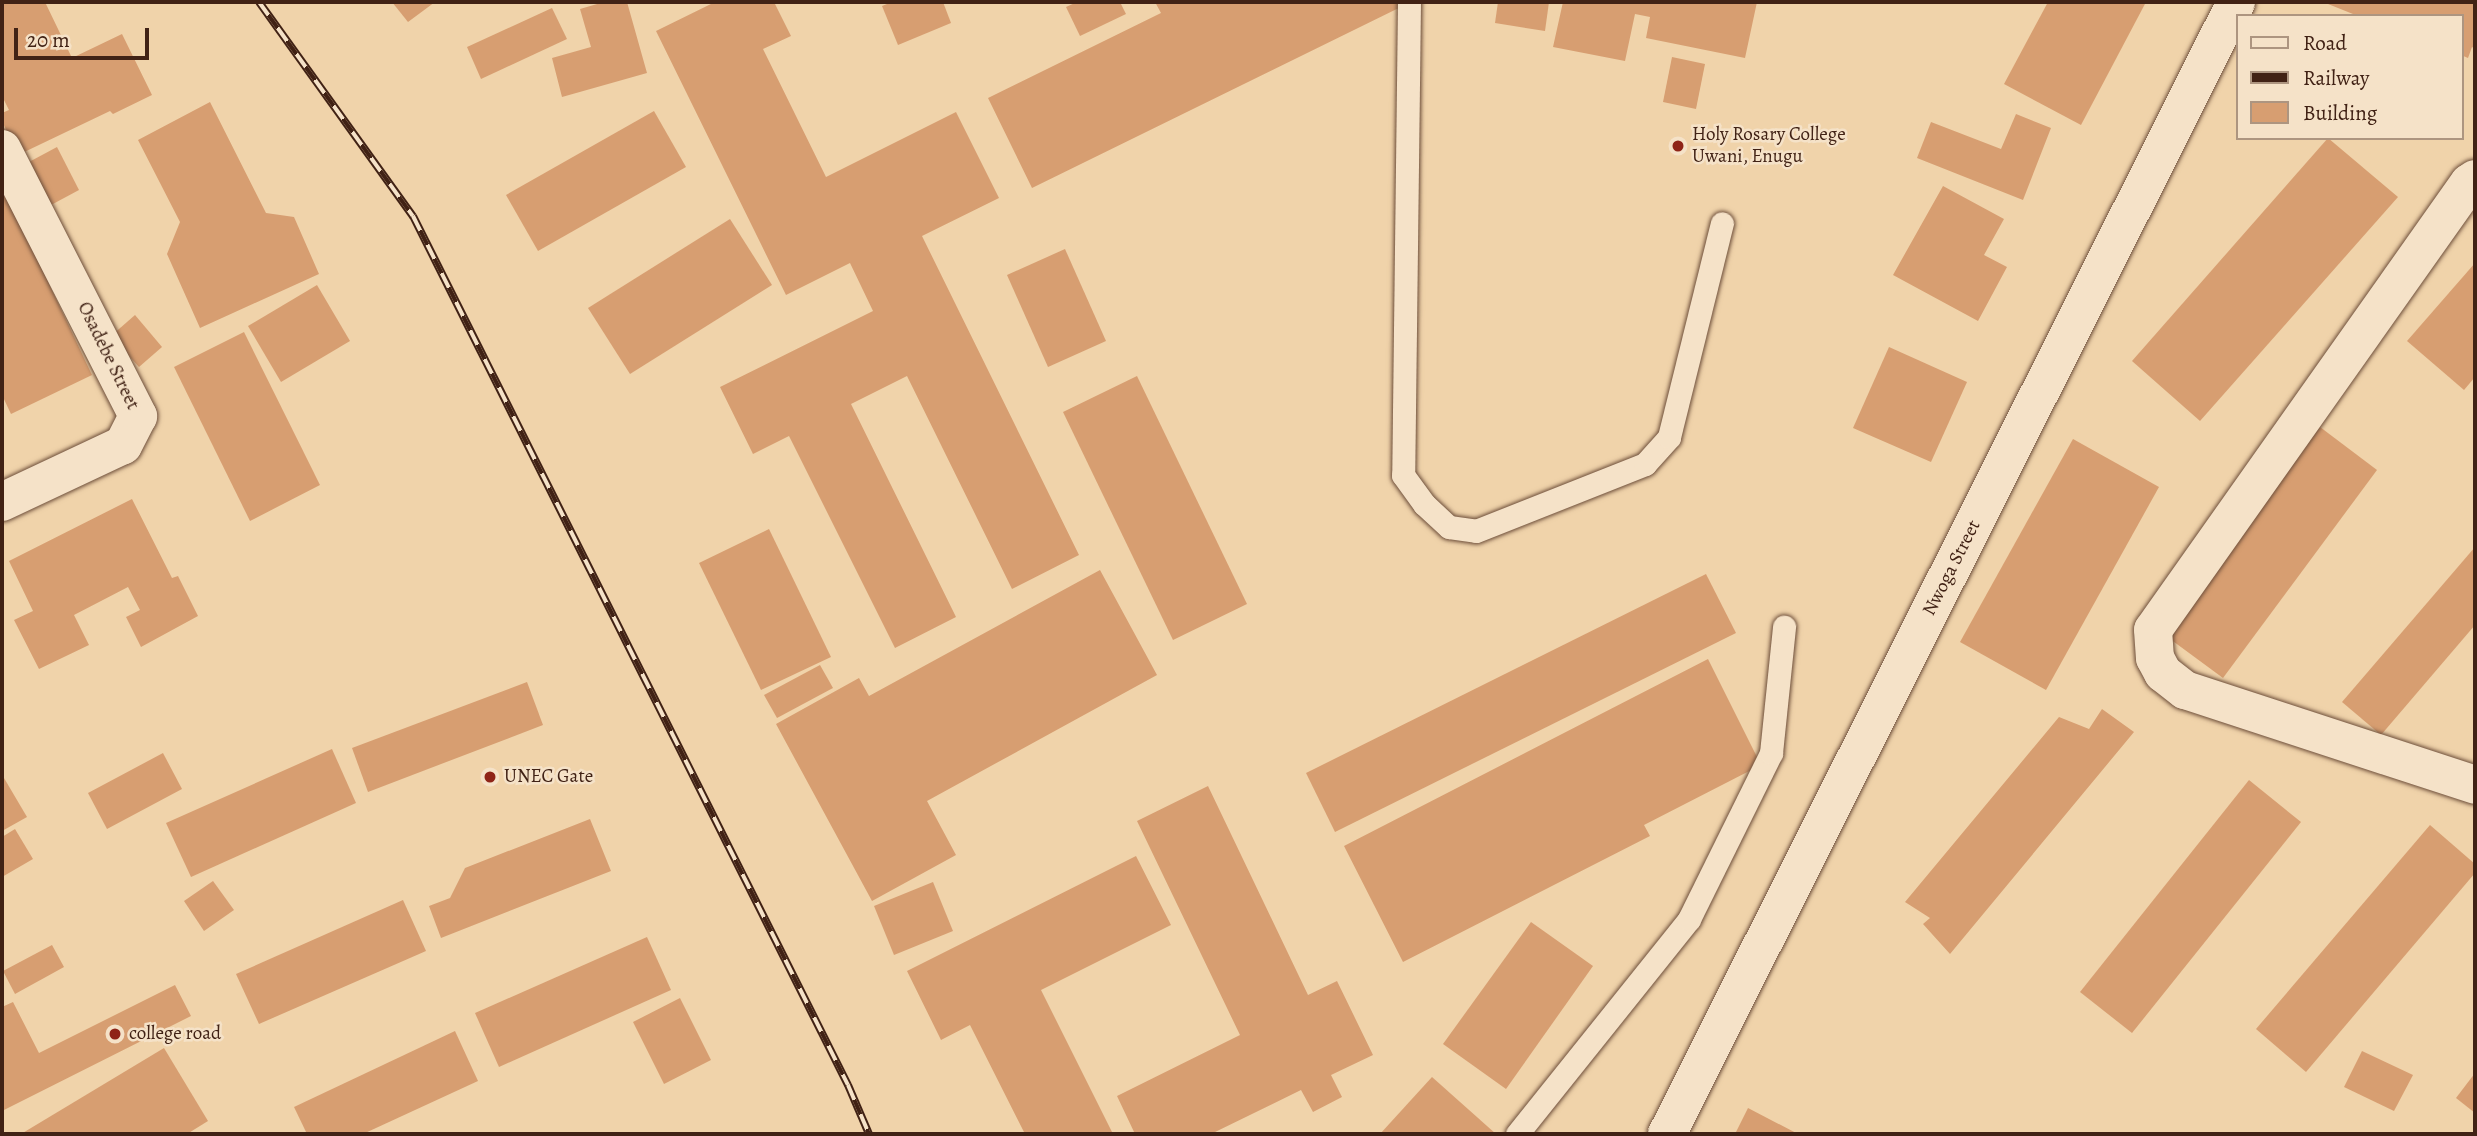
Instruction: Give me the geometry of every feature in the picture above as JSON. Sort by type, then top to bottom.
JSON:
[{"type":"street","name":"Nwoga Street","points":[[1667,1134],[2236,2]]},
{"type":"street","name":"Osadebe Street","points":[[2,149],[138,416],[122,445],[2,502]]},
{"type":"street","points":[[2470,774],[2185,690],[2163,673],[2159,666],[2155,658],[2154,630],[2461,194],[2475,179]]},
{"type":"lane","points":[[1409,2],[1403,475],[1424,504],[1449,527],[1476,531],[1645,464],[1669,437],[1722,223]]},
{"type":"lane","points":[[1517,1134],[1689,919],[1771,753],[1784,627]]},
{"type":"building","points":[[2,2],[45,2],[72,58],[122,34],[152,95],[113,114],[110,111],[18,155],[2,121],[2,113],[9,110],[2,96]]},
{"type":"building","points":[[392,2],[435,2],[408,22]]},
{"type":"building","points":[[604,2],[627,2],[647,73],[562,97],[552,58],[591,47],[580,9]]},
{"type":"building","points":[[715,2],[774,2],[791,36],[763,49],[826,177],[956,112],[999,198],[922,236],[1079,555],[1012,589],[907,376],[851,404],[956,617],[895,648],[789,436],[753,454],[720,387],[873,311],[850,263],[786,295],[656,31]]},
{"type":"building","points":[[892,2],[943,2],[951,23],[898,45],[882,6]]},
{"type":"building","points":[[1077,2],[1120,2],[1126,14],[1080,36],[1066,7]]},
{"type":"building","points":[[1155,2],[1411,2],[1032,188],[988,98],[1161,13]]},
{"type":"building","points":[[1498,2],[1549,2],[1545,31],[1495,23]]},
{"type":"building","points":[[1563,2],[1757,2],[1745,58],[1646,38],[1650,17],[1635,14],[1625,61],[1553,47]]},
{"type":"building","points":[[2048,2],[2146,2],[2081,125],[2004,84]]},
{"type":"building","points":[[2475,2],[2475,49],[2472,47],[2468,58],[2463,56],[2463,14],[2353,14],[2328,4]]},
{"type":"building","points":[[552,8],[567,39],[481,79],[467,47]]},
{"type":"building","points":[[1672,57],[1705,64],[1696,109],[1663,102]]},
{"type":"building","points":[[210,102],[266,213],[294,217],[319,274],[200,328],[167,254],[180,222],[138,140]]},
{"type":"building","points":[[654,111],[686,167],[538,251],[506,195]]},
{"type":"building","points":[[2016,114],[2051,128],[2023,200],[1917,158],[1931,122],[2001,149]]},
{"type":"building","points":[[2326,140],[2330,140],[2398,197],[2200,421],[2132,361]]},
{"type":"building","points":[[57,147],[79,190],[51,205],[29,162]]},
{"type":"building","points":[[2,184],[92,375],[11,414],[2,395]]},
{"type":"building","points":[[1943,186],[2004,219],[1984,255],[2007,267],[1978,321],[1893,275]]},
{"type":"building","points":[[730,219],[772,285],[630,374],[588,308]]},
{"type":"building","points":[[1065,249],[1106,341],[1048,367],[1007,275]]},
{"type":"building","points":[[2475,263],[2475,377],[2464,390],[2407,341]]},
{"type":"building","points":[[317,285],[350,341],[281,382],[248,326]]},
{"type":"building","points":[[135,315],[162,347],[139,367],[111,336]]},
{"type":"building","points":[[244,332],[320,485],[250,521],[174,367]]},
{"type":"building","points":[[1889,347],[1967,382],[1931,462],[1853,428]]},
{"type":"building","points":[[1137,376],[1247,604],[1173,640],[1063,412]]},
{"type":"building","points":[[2320,427],[2377,470],[2223,678],[2166,636]]},
{"type":"building","points":[[2073,439],[2159,487],[2046,690],[1960,642]]},
{"type":"building","points":[[132,499],[172,578],[178,576],[198,616],[141,647],[126,617],[140,610],[128,587],[74,615],[89,645],[39,669],[14,620],[33,611],[9,561]]},
{"type":"building","points":[[769,529],[831,657],[761,690],[699,563]]},
{"type":"building","points":[[2475,547],[2475,625],[2381,735],[2342,702]]},
{"type":"building","points":[[1100,570],[1157,675],[927,801],[956,855],[872,901],[776,724],[859,678],[869,696]]},
{"type":"building","points":[[1706,574],[1736,633],[1335,832],[1306,773]]},
{"type":"building","points":[[1708,659],[1761,765],[1644,825],[1650,836],[1403,962],[1344,846]]},
{"type":"building","points":[[820,665],[833,688],[777,718],[764,695]]},
{"type":"building","points":[[527,682],[543,725],[368,792],[352,748]]},
{"type":"building","points":[[2102,709],[2134,732],[1950,954],[1923,924],[1930,918],[1905,902],[2059,717],[2089,729]]},
{"type":"building","points":[[332,749],[356,803],[191,877],[166,823]]},
{"type":"building","points":[[163,753],[182,789],[107,829],[88,793]]},
{"type":"building","points":[[4,778],[27,817],[2,831],[2,779]]},
{"type":"building","points":[[2249,780],[2301,822],[2132,1033],[2080,992]]},
{"type":"building","points":[[1208,786],[1308,995],[1337,981],[1373,1055],[1331,1075],[1342,1097],[1313,1112],[1301,1090],[1211,1134],[1135,1134],[1117,1096],[1240,1035],[1137,821]]},
{"type":"building","points":[[590,819],[611,871],[441,938],[429,906],[450,898],[465,868]]},
{"type":"building","points":[[2430,825],[2475,864],[2475,873],[2306,1072],[2256,1029]]},
{"type":"building","points":[[15,829],[33,859],[2,877],[2,837]]},
{"type":"building","points":[[1136,856],[1171,925],[1041,990],[1113,1134],[1025,1134],[970,1025],[941,1040],[907,971]]},
{"type":"building","points":[[213,881],[234,910],[204,931],[184,901]]},
{"type":"building","points":[[933,882],[953,931],[894,955],[874,906]]},
{"type":"building","points":[[403,900],[426,951],[259,1024],[236,974]]},
{"type":"building","points":[[1531,922],[1593,966],[1506,1089],[1443,1044]]},
{"type":"building","points":[[647,937],[671,990],[499,1067],[475,1013]]},
{"type":"building","points":[[52,945],[64,967],[15,994],[3,971]]},
{"type":"building","name":"college road","points":[[175,985],[191,1016],[2,1111],[2,1007],[13,1002],[39,1053]]},
{"type":"building","points":[[680,998],[711,1060],[664,1084],[633,1022]]},
{"type":"building","points":[[455,1031],[478,1081],[363,1134],[307,1134],[294,1107]]},
{"type":"building","points":[[164,1048],[208,1121],[187,1134],[21,1134]]},
{"type":"building","points":[[2362,1051],[2413,1075],[2394,1111],[2344,1087]]},
{"type":"building","points":[[2475,1073],[2475,1113],[2456,1098]]},
{"type":"building","points":[[1432,1077],[1496,1134],[1380,1134]]},
{"type":"building","points":[[1748,1108],[1798,1134],[1735,1134]]},
{"type":"railway","points":[[259,2],[413,216],[848,1085],[869,1134]]},
{"type":"place","name":"Holy Rosary College Uwani, Enugu","points":[[1678,146]]},
{"type":"place","name":"UNEC Gate","points":[[490,777]]},
{"type":"place","name":"college road","points":[[115,1034]]}]
